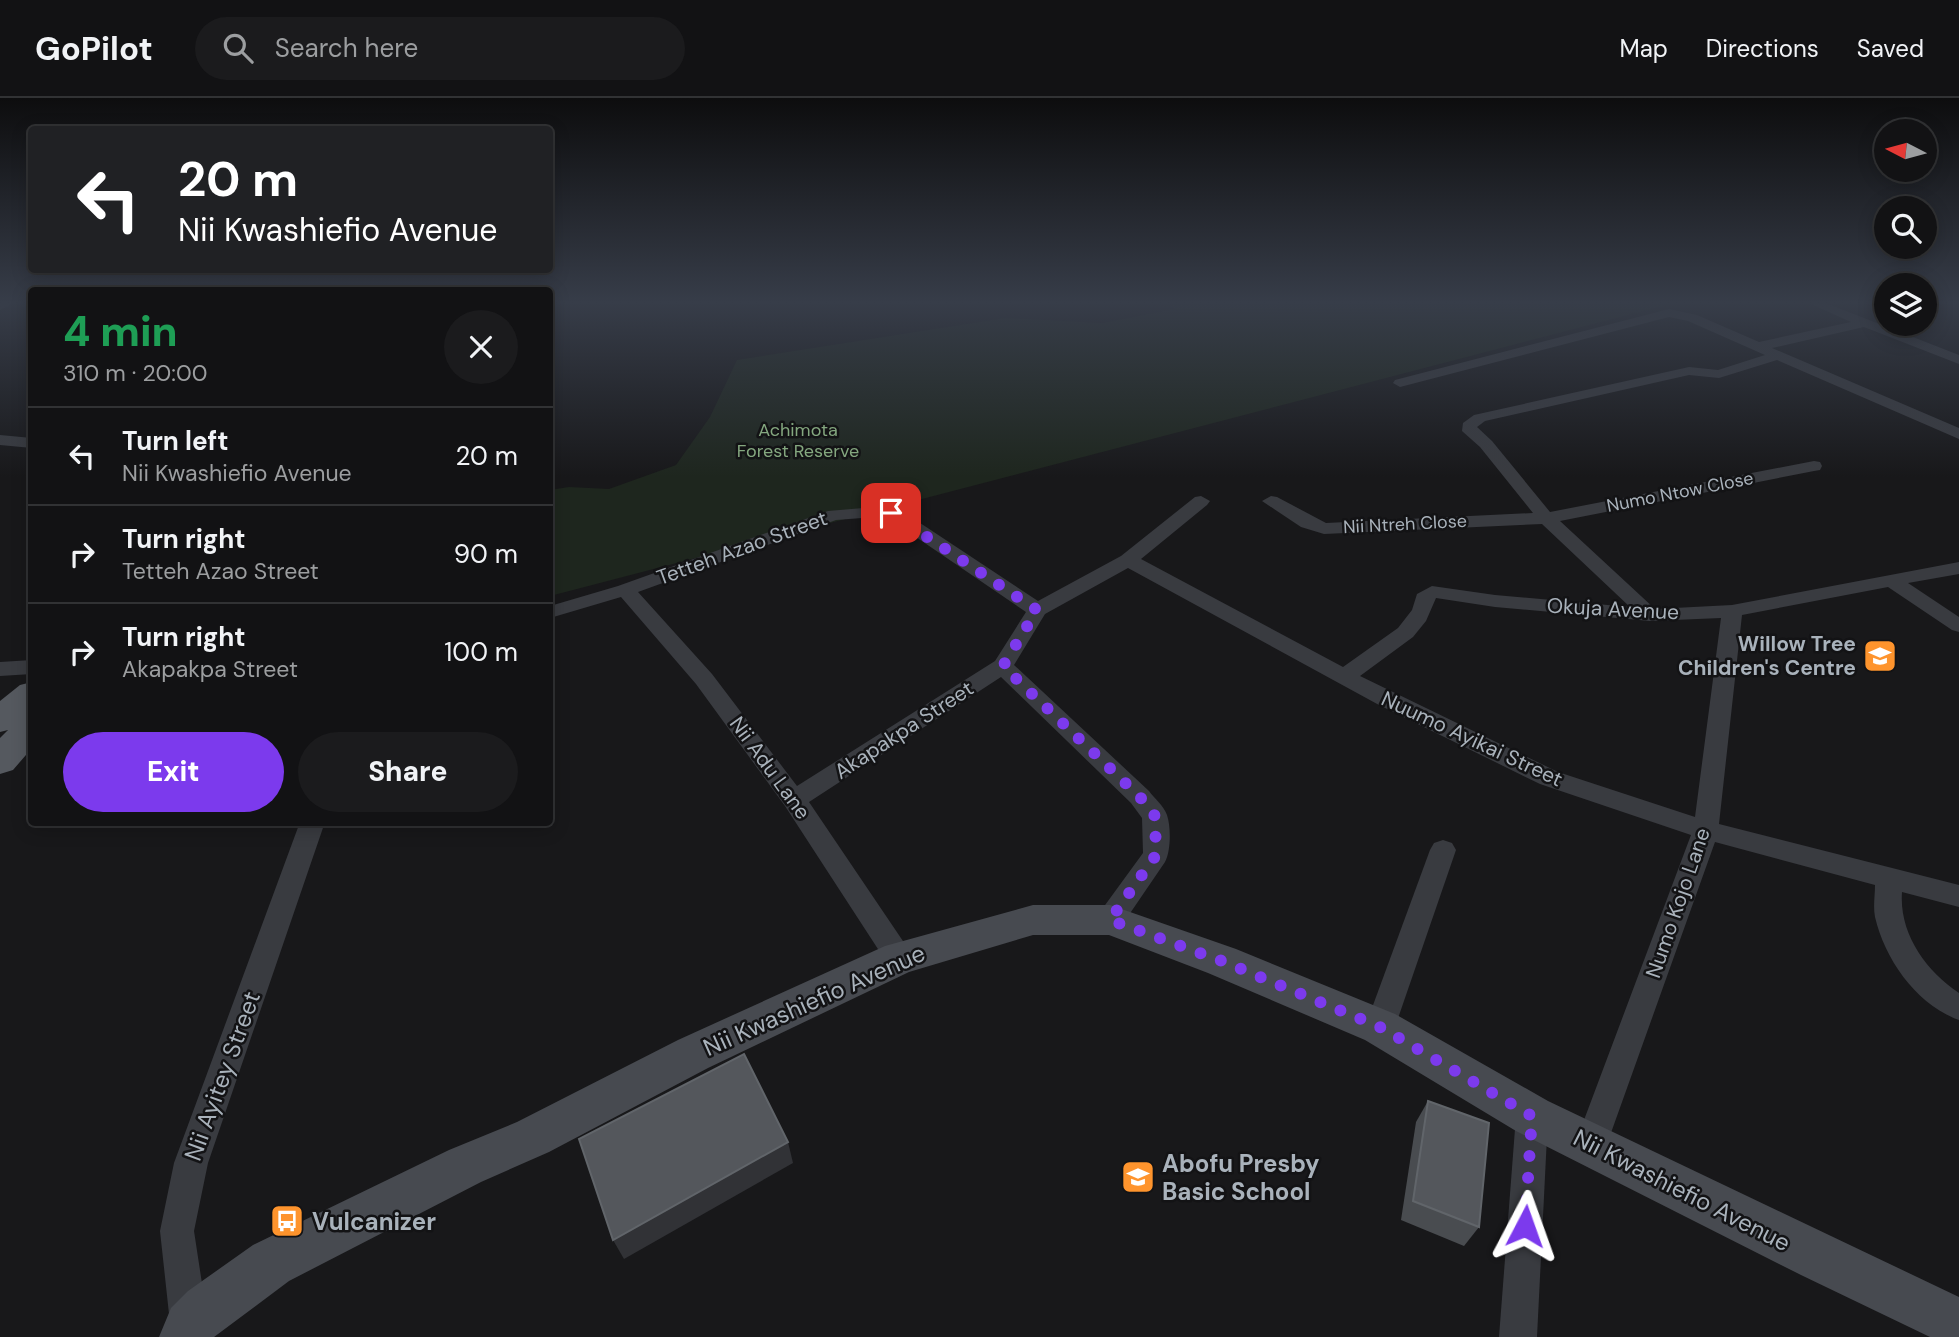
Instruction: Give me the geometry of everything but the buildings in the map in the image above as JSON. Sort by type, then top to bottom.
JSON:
[{"type":"main road","points":[[16,736],[28,704]]},
{"type":"street","points":[[1400,383],[1482,362]]},
{"type":"street","points":[[1650,615],[1546,518],[1486,443],[1470,431],[1469,426],[1474,422],[1689,371],[1719,374],[1757,362]]},
{"type":"street","points":[[1789,362],[1959,434]]},
{"type":"street","points":[[0,440],[28,443]]},
{"type":"street","name":"Numo Ntow Close","points":[[1546,518],[1814,466]]},
{"type":"street","name":"Akapakpa Street","points":[[794,800],[1003,666],[1037,610],[1128,560],[1201,501]]},
{"type":"street","name":"Nii Ntreh Close","points":[[1271,501],[1307,523],[1324,528],[1546,518]]},
{"type":"street","name":"Tetteh Azao Street","points":[[553,611],[625,590],[825,517],[885,512],[896,515],[1037,610]]},
{"type":"street","name":"Nuumo Ayikai Street","points":[[1128,560],[1344,676],[1549,778],[1706,830],[1959,895]]},
{"type":"street","name":"Okuja Avenue","points":[[1344,676],[1415,624],[1424,608],[1424,598],[1432,592],[1495,601],[1650,615],[1732,611],[1959,568]]},
{"type":"street","points":[[1893,582],[1959,625]]},
{"type":"street","name":"Nii Adu Lane","points":[[625,590],[704,679],[794,800],[899,958]]},
{"type":"street","name":"Numo Kojo Lane","points":[[1591,1144],[1706,830],[1732,611]]},
{"type":"street","points":[[1003,666],[1140,797],[1155,816],[1156,855],[1110,920]]},
{"type":"street","points":[[0,669],[28,667]]},
{"type":"street","name":"Nii Ayitey Street","points":[[187,1331],[177,1231],[183,1195],[195,1149],[312,826]]},
{"type":"street","points":[[1380,1027],[1443,850]]},
{"type":"street","points":[[1889,879],[1888,917],[1904,951],[1928,987],[1947,1002],[1959,1007]]},
{"type":"street","name":"Nii Kwashiefio Avenue","points":[[187,1331],[227,1292],[271,1263],[465,1166],[533,1137],[693,1054],[899,958],[1033,920],[1110,920],[1222,961],[1380,1027],[1532,1116],[1818,1258],[1959,1324]]},
{"type":"street","points":[[1518,1337],[1532,1116]]},
{"type":"green space","name":"Achimota Forest Reserve","points":[[736,362],[1448,362],[553,595],[553,490],[569,487],[609,489],[676,465],[710,417]]},
{"type":"place","name":"Willow Tree Children's Centre","points":[[1880,656]]},
{"type":"place","name":"Abofu Presby Basic School","points":[[1138,1177]]},
{"type":"place","name":"Vulcanizer","points":[[287,1221]]},
{"type":"route","points":[[891,513],[1037,610],[1003,666],[1140,797],[1155,816],[1156,855],[1110,920],[1222,961],[1380,1027],[1532,1116],[1525,1226]]}]
